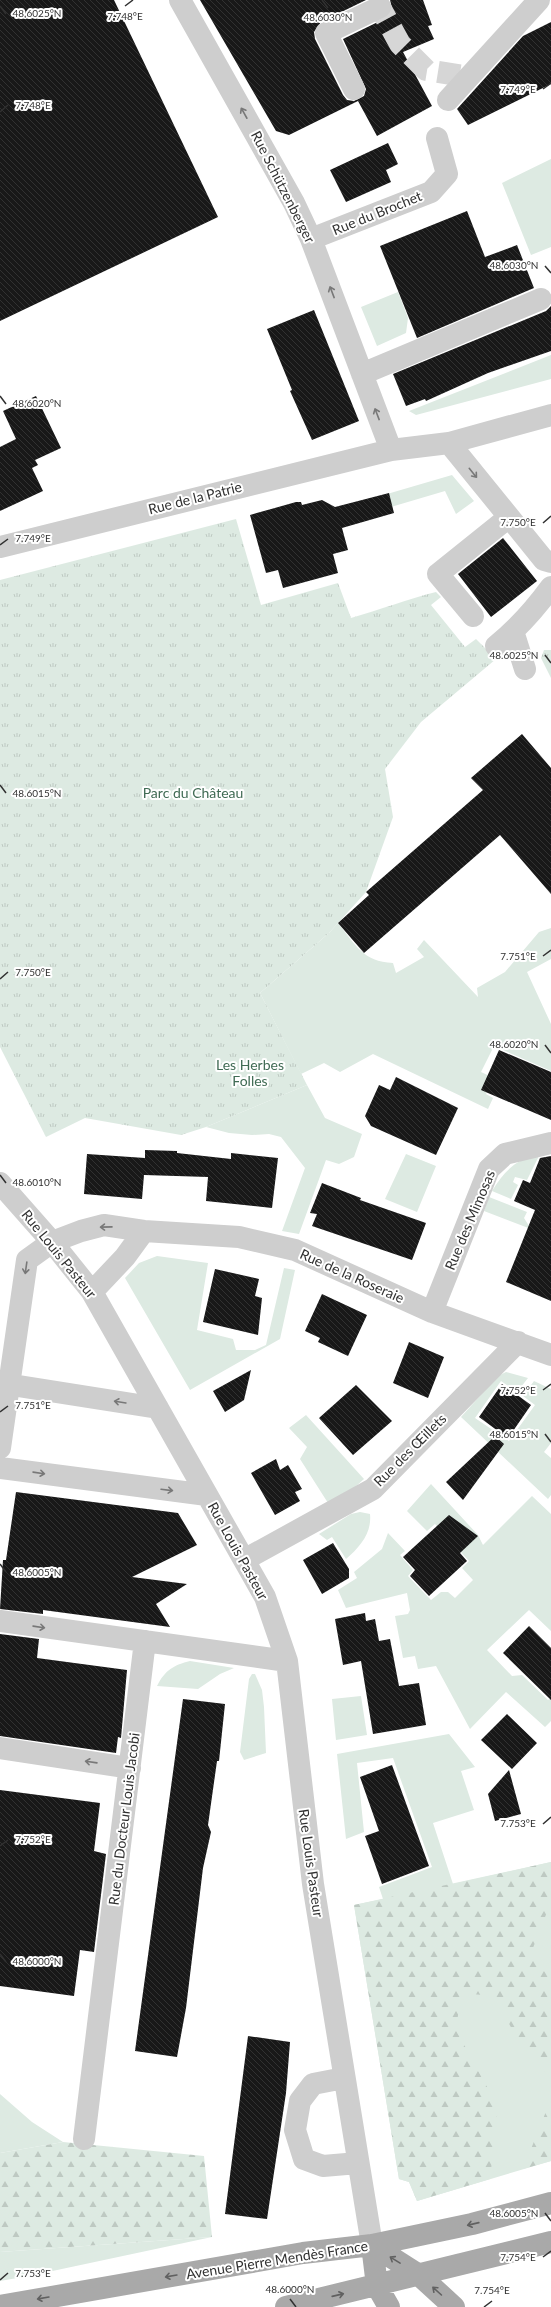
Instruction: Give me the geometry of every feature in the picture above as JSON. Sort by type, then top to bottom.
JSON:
[{"type":"main road","name":"Avenue Pierre Mendès France","points":[[0,2306],[303,2253],[372,2245],[472,2224],[551,2203]]},
{"type":"main road","points":[[286,2307],[377,2297],[419,2275],[496,2254],[551,2242]]},
{"type":"main road","points":[[372,2245],[419,2275],[454,2307]]},
{"type":"main road","name":"Rue Louis Pasteur","points":[[372,2245],[377,2297],[389,2307]]},
{"type":"street","name":"Rue Schützenberger","points":[[180,0],[294,203],[311,239],[391,450]]},
{"type":"street","points":[[448,100],[539,0]]},
{"type":"street","points":[[354,90],[326,33],[380,6]]},
{"type":"street","name":"Rue du Brochet","points":[[311,239],[431,192],[447,174],[436,138]]},
{"type":"street","points":[[362,374],[541,299]]},
{"type":"street","name":"Rue de la Patrie","points":[[0,547],[391,450],[449,443],[551,415]]},
{"type":"street","points":[[449,443],[544,560],[551,562]]},
{"type":"street","points":[[473,616],[438,574],[509,517]]},
{"type":"street","points":[[496,646],[513,631],[540,602],[551,587]]},
{"type":"street","points":[[513,631],[524,669]]},
{"type":"street","name":"Rue des Mimosas","points":[[432,1312],[489,1169],[505,1154],[551,1143]]},
{"type":"street","name":"Rue Louis Pasteur","points":[[0,1183],[52,1242],[92,1292],[265,1597],[287,1661],[313,1884],[372,2245]]},
{"type":"street","name":"Rue de la Roseraie","points":[[0,1448],[5,1384],[27,1260],[52,1242],[81,1231],[104,1225],[144,1231],[239,1237],[295,1250],[432,1312],[518,1342],[551,1356]]},
{"type":"street","points":[[92,1292],[125,1256],[144,1231]]},
{"type":"street","name":"Rue des Œillets","points":[[244,1560],[373,1489],[518,1342]]},
{"type":"street","points":[[5,1384],[158,1408]]},
{"type":"street","name":"Rue Louis Pasteur","points":[[0,1468],[208,1495]]},
{"type":"street","points":[[0,1621],[287,1661]]},
{"type":"street","name":"Rue du Docteur Louis Jacobi","points":[[84,2139],[145,1642]]},
{"type":"street","points":[[0,1748],[130,1768]]},
{"type":"street","points":[[344,2078],[314,2084],[300,2102],[295,2130],[304,2160],[323,2166],[358,2163]]},
{"type":"green space","points":[[551,159],[551,247],[531,255],[502,183]]},
{"type":"green space","points":[[398,292],[408,318],[406,333],[377,346],[361,307]]},
{"type":"green space","points":[[551,355],[551,379],[416,415],[409,411]]},
{"type":"green space","points":[[452,475],[474,501],[456,514],[445,491],[374,512],[370,499]]},
{"type":"green space","name":"Parc du Château","points":[[236,519],[261,605],[338,583],[351,618],[436,592],[441,597],[431,605],[465,647],[476,639],[496,659],[421,722],[385,769],[393,817],[366,892],[329,933],[260,993],[307,1085],[206,1127],[181,1135],[85,1118],[46,1137],[0,1047],[0,580]]},
{"type":"green space","points":[[544,650],[551,650],[551,678],[541,658]]},
{"type":"green space","points":[[338,923],[355,945],[367,955],[383,962],[393,963],[396,973],[424,957],[417,949],[424,940],[478,997],[477,988],[505,972],[539,932],[551,928],[551,959],[527,972],[551,1024],[551,1071],[494,1046],[481,1072],[494,1078],[486,1094],[493,1098],[488,1109],[373,1054],[340,1072],[324,1063],[301,1074],[260,993],[329,933]]},
{"type":"green space","points":[[307,1085],[325,1118],[362,1134],[354,1157],[339,1164],[326,1160],[299,1234],[282,1231],[305,1168],[281,1137],[269,1134],[252,1135],[229,1133],[206,1127]]},
{"type":"green space","points":[[406,1154],[436,1166],[417,1212],[385,1199]]},
{"type":"green space","points":[[540,1154],[527,1180],[515,1177],[513,1182],[518,1185],[511,1199],[492,1191],[501,1177],[517,1163]]},
{"type":"green space","points":[[489,1197],[527,1212],[524,1218],[531,1229],[484,1211]]},
{"type":"green space","points":[[157,1256],[208,1263],[197,1330],[233,1339],[236,1350],[255,1350],[266,1345],[284,1268],[295,1270],[280,1339],[190,1390],[125,1278],[139,1263]]},
{"type":"green space","points":[[506,1372],[528,1378],[517,1392],[501,1381],[475,1418],[509,1441],[535,1405],[523,1396],[534,1381],[551,1389],[551,1443],[544,1452],[551,1458],[551,1495],[548,1499],[461,1417],[498,1376]]},
{"type":"green space","points":[[306,1415],[364,1479],[354,1488],[328,1503],[300,1459],[307,1447],[289,1428]]},
{"type":"green space","points":[[431,1484],[478,1535],[483,1545],[532,1496],[551,1514],[551,1631],[529,1610],[487,1650],[512,1676],[522,1675],[548,1700],[551,1698],[551,1721],[545,1727],[506,1692],[470,1729],[436,1666],[418,1669],[415,1656],[403,1658],[395,1616],[408,1614],[410,1610],[407,1593],[346,1608],[338,1590],[357,1578],[354,1572],[382,1549],[388,1533],[405,1551],[400,1555],[413,1570],[408,1576],[431,1600],[441,1592],[448,1592],[455,1598],[473,1580],[462,1568],[469,1561],[435,1524],[427,1531],[407,1511]]},
{"type":"green space","points":[[360,1512],[370,1514],[369,1527],[364,1539],[356,1550],[346,1559],[332,1537],[327,1540],[319,1534],[351,1514]]},
{"type":"green space","points":[[190,1661],[234,1668],[220,1674],[198,1689],[157,1686],[163,1676],[170,1669],[179,1664]]},
{"type":"green space","points":[[252,1674],[255,1674],[262,1690],[266,1753],[244,1760],[240,1752],[249,1679]]},
{"type":"green space","points":[[361,1696],[367,1735],[336,1740],[332,1699]]},
{"type":"green space","points":[[449,1734],[475,1767],[461,1771],[474,1810],[433,1823],[453,1884],[551,1862],[551,2161],[417,2201],[409,2182],[399,2179],[354,1905],[383,1899],[379,1887],[432,1867],[393,1758],[357,1763],[364,1832],[346,1839],[337,1754]]},
{"type":"green space","points":[[551,1862],[551,1910],[547,1912],[531,1953],[551,1980],[551,2078],[520,2044],[494,1996],[461,1993],[456,2030],[498,2107],[490,2179],[417,2201],[409,2182],[399,2179],[354,1905]]},
{"type":"green space","points":[[0,2094],[32,2122],[63,2142],[0,2153]]},
{"type":"green space","points":[[551,2099],[551,2161],[523,2169]]},
{"type":"green space","points":[[63,2142],[204,2156],[212,2237],[0,2252],[0,2153]]},
{"type":"green space","points":[[212,2237],[29,2276],[0,2281],[0,2252]]},
{"type":"building","points":[[0,0],[114,0],[218,217],[0,321]]},
{"type":"building","points":[[200,0],[366,0],[321,22],[314,32],[315,39],[343,95],[347,100],[354,101],[364,96],[366,89],[343,39],[386,18],[392,8],[390,0],[423,0],[432,25],[428,26],[434,39],[403,52],[432,106],[377,136],[358,101],[289,135],[276,131]]},
{"type":"building","points":[[551,22],[551,84],[468,125],[457,109],[523,36]]},
{"type":"building","points":[[388,143],[398,164],[386,170],[391,182],[346,202],[330,170]]},
{"type":"building","points":[[467,211],[485,257],[517,245],[534,288],[417,338],[380,246]]},
{"type":"building","points":[[551,306],[551,351],[488,373],[426,401],[425,399],[406,406],[393,374],[546,311]]},
{"type":"building","points":[[314,310],[359,421],[312,440],[290,391],[292,390],[267,329]]},
{"type":"building","points":[[36,396],[61,448],[35,460],[38,465],[32,468],[43,491],[0,511],[0,447],[16,439],[3,411]]},
{"type":"building","points":[[389,493],[394,513],[342,528],[348,550],[333,554],[338,573],[283,588],[278,570],[266,573],[250,515],[296,502],[301,502],[302,505],[322,500],[335,507]]},
{"type":"building","points":[[503,538],[537,581],[491,617],[458,574]]},
{"type":"building","points":[[522,734],[551,768],[551,894],[500,835],[364,953],[338,923],[369,895],[366,892],[483,790],[471,778]]},
{"type":"building","points":[[499,1050],[551,1072],[551,1120],[481,1090]]},
{"type":"building","points":[[396,1077],[458,1108],[436,1155],[371,1126],[365,1116],[379,1085],[390,1090]]},
{"type":"building","points":[[145,1150],[177,1151],[177,1153],[231,1159],[231,1153],[278,1158],[272,1208],[206,1201],[208,1177],[144,1175],[142,1199],[84,1194],[87,1154],[145,1158]]},
{"type":"building","points":[[551,1156],[551,1301],[506,1282],[535,1210],[514,1201],[523,1180],[530,1183],[540,1158]]},
{"type":"building","points":[[322,1183],[361,1198],[360,1200],[426,1223],[412,1260],[312,1226],[317,1214],[310,1213]]},
{"type":"building","points":[[215,1269],[259,1279],[255,1296],[262,1298],[258,1335],[203,1322]]},
{"type":"building","points":[[322,1294],[367,1315],[348,1356],[318,1342],[320,1338],[305,1331]]},
{"type":"building","points":[[409,1342],[444,1357],[428,1398],[393,1383]]},
{"type":"building","points":[[251,1370],[244,1400],[225,1412],[213,1391]]},
{"type":"building","points":[[502,1384],[531,1405],[511,1434],[502,1434],[479,1417]]},
{"type":"building","points":[[356,1385],[392,1421],[353,1455],[319,1418]]},
{"type":"building","points":[[495,1436],[504,1444],[463,1500],[446,1482]]},
{"type":"building","points":[[276,1459],[280,1470],[288,1465],[302,1489],[295,1492],[300,1501],[275,1515],[251,1473]]},
{"type":"building","points":[[16,1492],[178,1513],[197,1545],[132,1577],[187,1584],[156,1604],[170,1627],[43,1610],[43,1614],[0,1609],[3,1560],[6,1560]]},
{"type":"building","points":[[449,1515],[478,1536],[460,1553],[467,1561],[429,1596],[410,1576],[415,1570],[403,1557]]},
{"type":"building","points":[[333,1543],[349,1569],[349,1578],[322,1594],[303,1560]]},
{"type":"building","points":[[365,1613],[366,1621],[375,1619],[379,1641],[390,1639],[399,1686],[419,1683],[426,1725],[373,1734],[361,1661],[343,1665],[335,1619]]},
{"type":"building","points":[[529,1626],[551,1648],[551,1700],[503,1653]]},
{"type":"building","points":[[0,1634],[39,1639],[37,1658],[127,1670],[121,1738],[118,1737],[116,1753],[0,1736]]},
{"type":"building","points":[[183,1699],[225,1704],[219,1761],[217,1761],[208,1825],[211,1832],[203,1868],[186,2008],[177,2057],[135,2051]]},
{"type":"building","points":[[507,1714],[537,1743],[512,1769],[481,1740]]},
{"type":"building","points":[[392,1765],[429,1866],[382,1884],[365,1836],[379,1831],[360,1777]]},
{"type":"building","points":[[509,1770],[521,1814],[495,1821],[488,1794]]},
{"type":"building","points":[[0,1790],[100,1803],[94,1851],[106,1854],[94,1952],[80,1950],[74,1996],[0,1986]]},
{"type":"building","points":[[248,2036],[290,2042],[286,2093],[267,2219],[225,2214]]},
{"type":"tunnel","points":[[376,0],[400,44],[426,70],[470,77]]},
{"type":"park label","name":"Les Herbes Folles","points":[[250,1074]]}]
